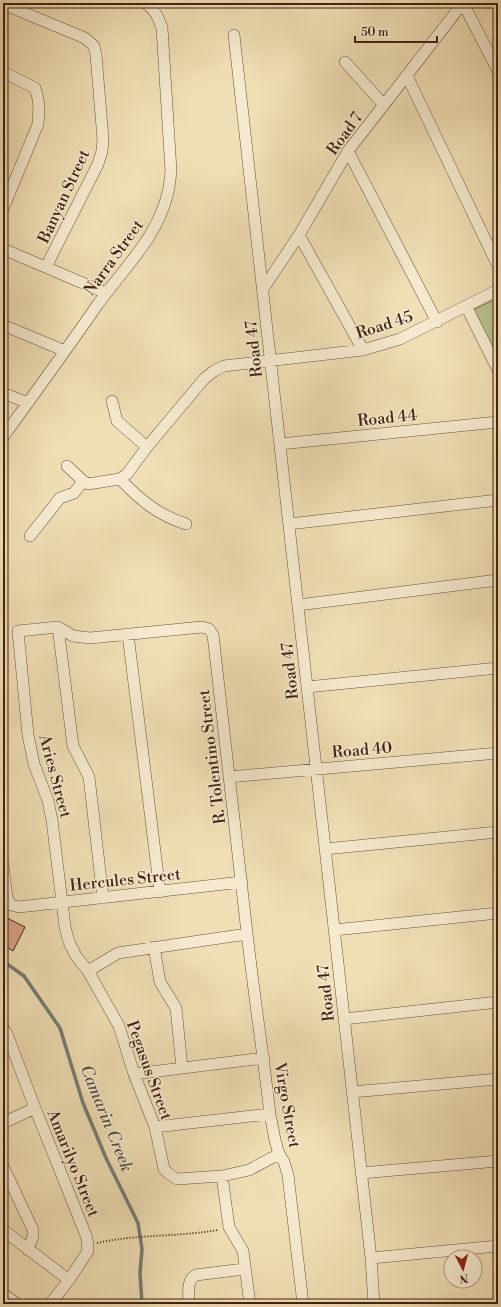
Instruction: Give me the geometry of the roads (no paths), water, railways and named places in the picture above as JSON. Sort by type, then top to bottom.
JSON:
[{"type":"street","name":"Narra Street","points":[[3,437],[106,293],[134,259],[154,230],[164,208],[169,191],[170,171],[162,28],[157,14],[145,3]]},
{"type":"street","points":[[463,3],[498,71]]},
{"type":"street","name":"Road 7","points":[[263,289],[298,235],[348,151],[463,3]]},
{"type":"street","name":"Banyan Street","points":[[3,4],[85,38],[94,46],[96,55],[103,139],[102,151],[98,164],[46,267]]},
{"type":"street","name":"Road 47","points":[[234,35],[371,1258],[374,1304]]},
{"type":"street","points":[[345,62],[384,105]]},
{"type":"street","points":[[3,72],[35,88],[39,98],[38,124],[3,209]]},
{"type":"street","points":[[407,76],[498,266]]},
{"type":"street","points":[[348,151],[436,322]]},
{"type":"street","points":[[298,235],[363,350]]},
{"type":"street","points":[[3,249],[106,293]]},
{"type":"street","name":"Road 45","points":[[120,478],[127,474],[147,447],[204,379],[214,371],[224,366],[363,350],[400,339],[498,290]]},
{"type":"street","points":[[466,306],[498,370]]},
{"type":"street","points":[[3,325],[65,351]]},
{"type":"street","points":[[3,393],[28,403]]},
{"type":"street","points":[[112,401],[117,422],[147,447]]},
{"type":"street","name":"Road 44","points":[[280,444],[498,422]]},
{"type":"street","points":[[67,466],[88,484],[120,478],[138,497],[157,512],[171,520],[186,524]]},
{"type":"street","points":[[30,536],[57,502],[62,497],[74,493],[83,481]]},
{"type":"street","points":[[289,524],[498,500]]},
{"type":"street","points":[[298,605],[498,580]]},
{"type":"street","points":[[58,627],[73,636],[90,638],[128,634],[160,892]]},
{"type":"street","points":[[58,627],[73,746],[89,778],[103,898]]},
{"type":"street","name":"Aries Street","points":[[58,627],[18,631],[28,735],[34,764],[48,801],[52,820],[64,927],[76,956],[88,971]]},
{"type":"street","name":"R. Tolentino Street","points":[[128,634],[202,627],[209,629],[213,635],[242,882]]},
{"type":"street","points":[[307,687],[498,668]]},
{"type":"street","name":"Road 40","points":[[229,777],[498,753]]},
{"type":"street","points":[[325,849],[498,832]]},
{"type":"street","name":"Hercules Street","points":[[3,865],[6,898],[11,905],[19,907],[242,882]]},
{"type":"street","name":"Virgo Street","points":[[242,882],[247,934],[270,1114],[279,1154],[284,1162],[288,1175],[303,1304]]},
{"type":"street","points":[[334,930],[498,913]]},
{"type":"street","points":[[88,971],[118,953],[247,934]]},
{"type":"street","points":[[154,947],[160,982],[176,1008],[182,1068]]},
{"type":"street","name":"Pegasus Street","points":[[88,971],[119,1026],[134,1074],[154,1127],[164,1169],[177,1179],[222,1176]]},
{"type":"street","points":[[344,1019],[498,1002]]},
{"type":"street","name":"Amarilyo Street","points":[[3,1028],[7,1034],[35,1108],[88,1238],[88,1251],[68,1280]]},
{"type":"street","points":[[134,1074],[264,1058]]},
{"type":"street","points":[[352,1092],[498,1079]]},
{"type":"street","points":[[3,1123],[35,1108]]},
{"type":"street","points":[[154,1127],[270,1114]]},
{"type":"street","points":[[250,1304],[244,1269],[243,1251],[229,1227],[222,1176],[249,1170],[279,1154]]},
{"type":"street","points":[[361,1173],[498,1161]]},
{"type":"street","points":[[3,1166],[33,1230],[33,1236],[28,1250]]},
{"type":"street","points":[[3,1230],[68,1280],[50,1304]]},
{"type":"street","points":[[371,1258],[498,1246]]},
{"type":"street","points":[[189,1304],[189,1282],[192,1277],[196,1275],[244,1269]]},
{"type":"street","points":[[3,1294],[17,1304]]},
{"type":"waterway","name":"Camarin Creek","points":[[3,961],[24,976],[60,1028],[83,1103],[106,1158],[138,1223],[142,1249],[140,1273],[142,1304]]}]
